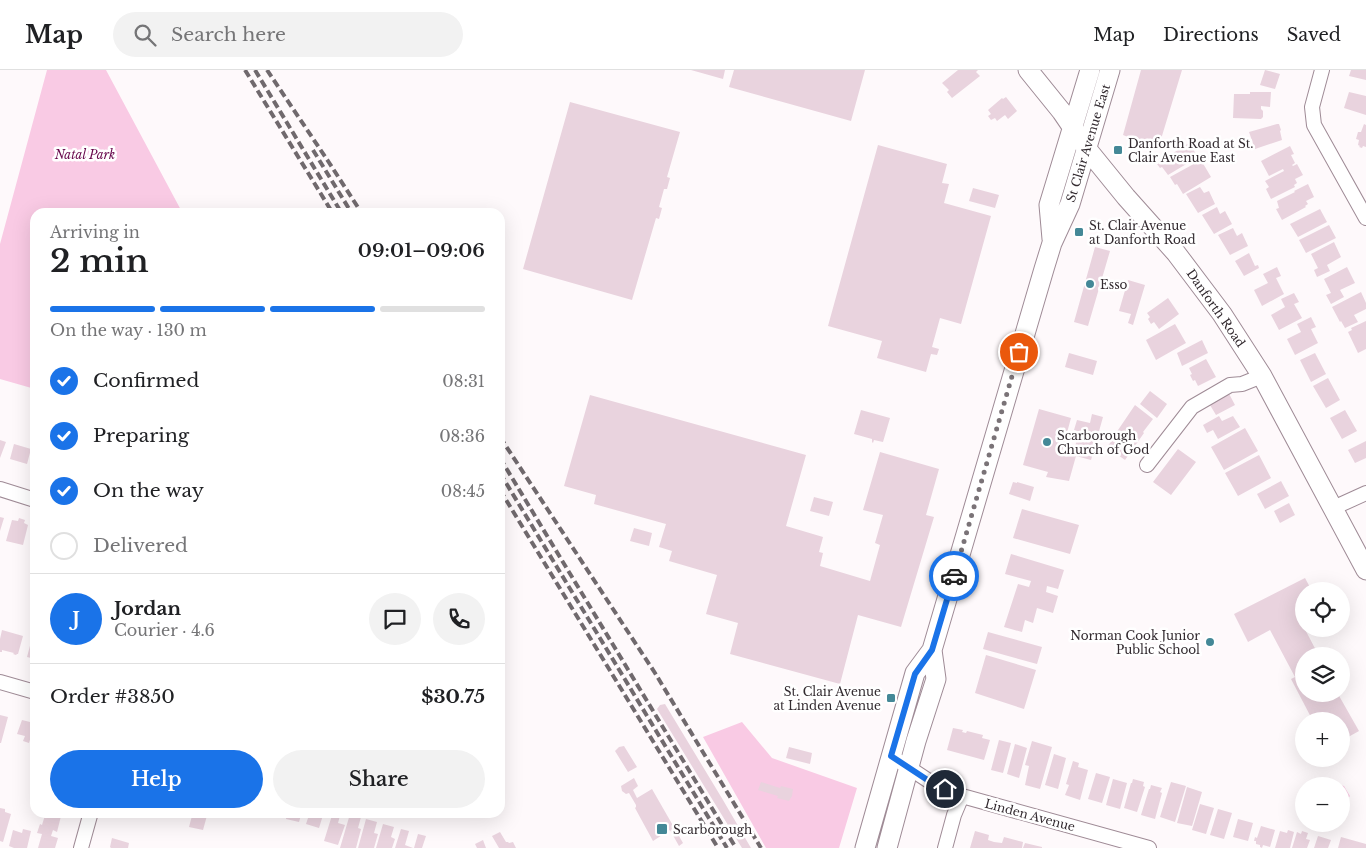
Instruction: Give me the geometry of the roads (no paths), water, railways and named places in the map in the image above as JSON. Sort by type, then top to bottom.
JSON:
[{"type":"main road","name":"Danforth Road","points":[[1028,70],[1062,112],[1087,149],[1126,197],[1176,253],[1222,314],[1262,376],[1366,570]]},
{"type":"main road","name":"St Clair Avenue East","points":[[1052,243],[1049,205],[1090,70]]},
{"type":"main road","name":"St Clair Avenue East","points":[[865,848],[915,674],[932,650],[1052,243],[1070,204],[1110,70]]},
{"type":"main road","name":"St Clair Avenue East","points":[[887,848],[916,741],[936,679],[932,650]]},
{"type":"street","points":[[1322,70],[1312,107],[1314,125],[1366,218]]},
{"type":"street","points":[[1147,465],[1192,407],[1230,385],[1242,384],[1262,376]]},
{"type":"street","points":[[0,489],[30,498]]},
{"type":"street","points":[[1333,508],[1366,493]]},
{"type":"street","points":[[0,682],[30,691]]},
{"type":"street","name":"Linden Avenue","points":[[891,756],[929,781],[962,796],[1149,848]]},
{"type":"street","points":[[945,848],[954,815],[962,796]]},
{"type":"street","points":[[81,848],[90,818]]},
{"type":"railway","points":[[245,70],[330,208]]},
{"type":"railway","points":[[255,70],[339,208]]},
{"type":"railway","points":[[267,70],[358,208]]},
{"type":"railway","points":[[313,150],[349,208]]},
{"type":"railway","points":[[505,445],[655,673],[761,848]]},
{"type":"railway","points":[[505,466],[736,848]]},
{"type":"railway","points":[[505,481],[727,848]]},
{"type":"railway","points":[[505,498],[718,848]]},
{"type":"place","name":"Danforth Road at St. Clair Avenue East","points":[[1118,150]]},
{"type":"place","name":"St. Clair Avenue at Danforth Road","points":[[1079,232]]},
{"type":"place","name":"Esso","points":[[1090,284]]},
{"type":"place","name":"Scarborough Church of God","points":[[1047,442]]},
{"type":"place","name":"Norman Cook Junior Public School","points":[[1210,642]]},
{"type":"place","name":"St. Clair Avenue at Linden Avenue","points":[[891,698]]},
{"type":"place","name":"Scarborough","points":[[662,829]]},
{"type":"park label","name":"Natal Park","points":[[85,154]]}]
